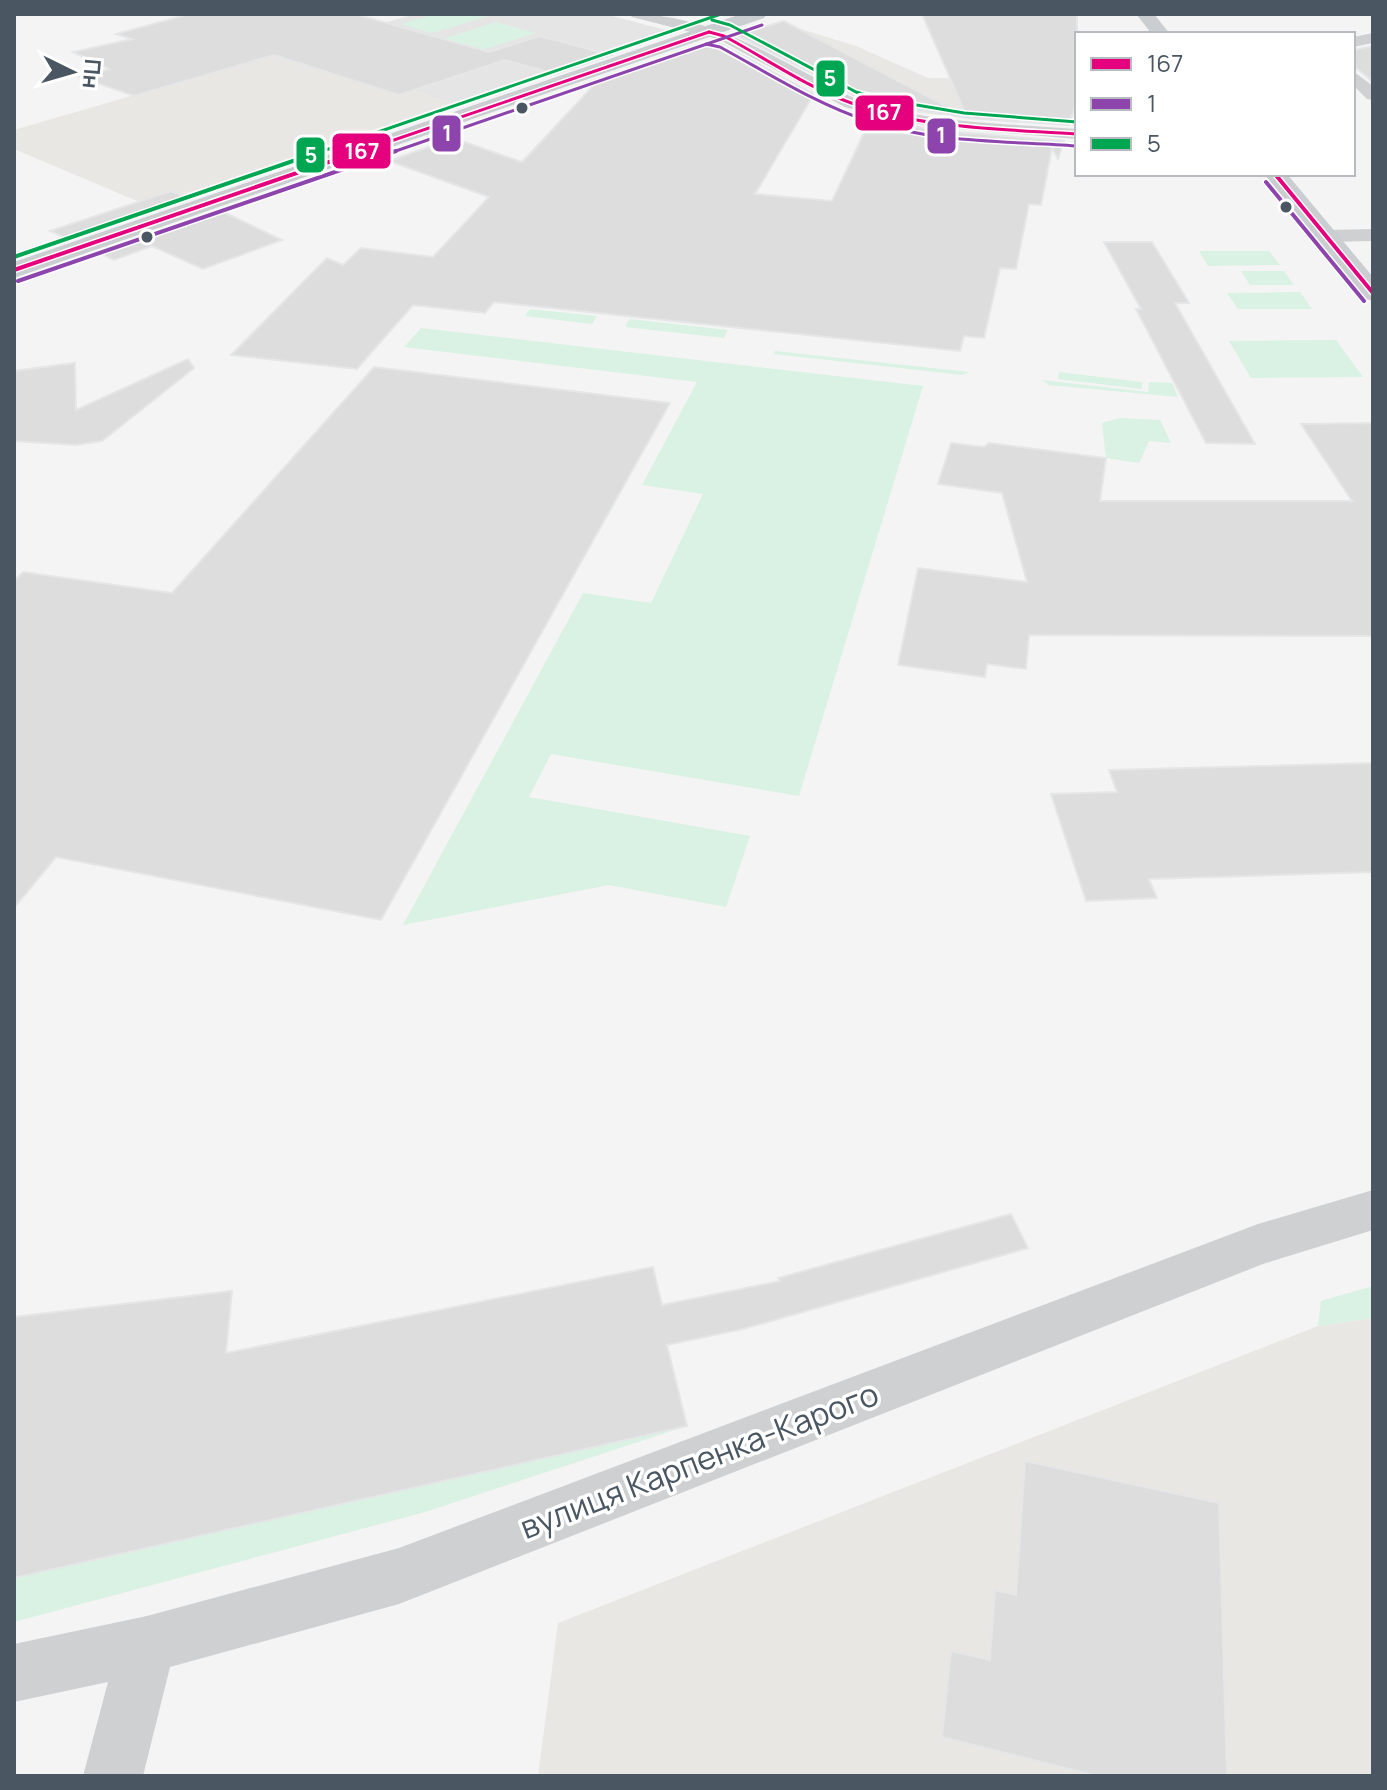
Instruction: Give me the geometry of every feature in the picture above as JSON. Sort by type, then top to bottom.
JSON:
[{"type":"main road","points":[[14,270],[758,14]]},
{"type":"main road","points":[[1145,14],[1159,32]]},
{"type":"main road","points":[[1277,176],[1373,293]]},
{"type":"street","points":[[637,14],[724,36],[851,103],[869,109],[920,119],[1075,134]]},
{"type":"street","points":[[1356,68],[1373,95]]},
{"type":"street","points":[[1326,236],[1373,235]]},
{"type":"street","name":"вулиця Карпенка-Карого","points":[[14,1673],[147,1645],[399,1576],[1258,1245],[1373,1210]]},
{"type":"street","points":[[113,1776],[147,1645]]},
{"type":"shaded area","points":[[415,14],[604,14],[666,30],[452,103],[286,51]]},
{"type":"shaded area","points":[[778,22],[856,46],[928,78],[1005,79],[1019,123],[903,111],[864,102],[778,56],[782,56],[758,28]]},
{"type":"shaded area","points":[[286,51],[452,103],[149,206],[14,149],[14,130]]},
{"type":"shaded area","points":[[1373,1318],[1373,1776],[538,1776],[558,1623],[1318,1326]]},
{"type":"green space","points":[[436,14],[496,14],[432,33],[401,24]]},
{"type":"green space","points":[[496,22],[536,33],[440,63],[401,52]]},
{"type":"green space","points":[[425,116],[430,117],[209,193],[204,191]]},
{"type":"green space","points":[[1199,251],[1269,251],[1280,265],[1208,266]]},
{"type":"green space","points":[[1241,271],[1284,271],[1294,285],[1250,285]]},
{"type":"green space","points":[[1300,292],[1312,309],[1238,309],[1227,293]]},
{"type":"green space","points":[[530,309],[597,316],[592,324],[525,316]]},
{"type":"green space","points":[[630,319],[728,330],[724,338],[625,327]]},
{"type":"green space","points":[[421,328],[923,386],[799,796],[551,754],[529,797],[750,836],[726,907],[609,885],[403,925],[583,593],[651,603],[703,494],[642,485],[697,382],[404,347]]},
{"type":"green space","points":[[1336,340],[1363,377],[1251,378],[1229,341]]},
{"type":"green space","points":[[775,351],[970,372],[962,375],[774,354]]},
{"type":"green space","points":[[1059,372],[1142,382],[1142,389],[1058,379]]},
{"type":"green space","points":[[1042,380],[1148,392],[1149,382],[1172,383],[1178,397],[1049,385]]},
{"type":"green space","points":[[1120,418],[1160,420],[1171,443],[1149,441],[1139,463],[1106,458],[1102,423]]},
{"type":"green space","points":[[1373,1286],[1373,1318],[1318,1326],[1321,1301]]},
{"type":"green space","points":[[687,1426],[425,1512],[14,1622],[14,1578]]},
{"type":"building","points":[[190,14],[355,14],[489,52],[540,36],[611,55],[555,74],[505,60],[399,95],[274,55],[134,96],[80,77],[109,69],[73,52],[132,39],[116,34]]},
{"type":"building","points":[[922,14],[1077,14],[1075,106],[1069,125],[968,118],[887,105],[861,97],[736,35],[784,21],[967,117]]},
{"type":"building","points":[[715,41],[814,94],[755,194],[832,201],[871,118],[935,130],[1064,141],[1058,159],[1052,148],[1041,205],[1029,204],[1016,269],[1000,268],[984,338],[964,336],[960,351],[494,302],[485,313],[413,305],[357,369],[231,355],[327,258],[343,265],[361,248],[433,257],[489,197],[389,161],[453,138],[522,162],[594,85],[586,83]]},
{"type":"building","points":[[1373,46],[1373,82],[1355,67],[1355,50]]},
{"type":"building","points":[[171,191],[191,199],[70,240],[50,231]]},
{"type":"building","points":[[219,210],[282,240],[203,269],[152,246],[114,260],[97,252]]},
{"type":"building","points":[[1104,242],[1152,242],[1189,303],[1175,303],[1255,444],[1206,443],[1136,309],[1141,309]]},
{"type":"building","points":[[188,359],[194,368],[102,441],[76,445],[14,441],[14,371],[75,363],[76,410]]},
{"type":"building","points":[[374,367],[670,403],[381,920],[56,857],[14,908],[14,581],[23,572],[172,593]]},
{"type":"building","points":[[1373,423],[1373,636],[1029,635],[1026,669],[987,664],[985,677],[898,665],[918,568],[1027,582],[1002,493],[938,484],[951,443],[984,447],[989,443],[1106,458],[1100,501],[1352,501],[1301,424]]},
{"type":"building","points":[[1373,763],[1373,872],[1149,879],[1157,898],[1086,901],[1051,794],[1117,792],[1109,770]]},
{"type":"building","points":[[1011,1214],[1028,1248],[743,1329],[667,1345],[687,1426],[14,1578],[14,1317],[232,1291],[226,1353],[653,1267],[662,1305],[780,1281],[778,1278]]},
{"type":"building","points":[[1025,1461],[1219,1503],[1227,1776],[1097,1776],[942,1737],[951,1651],[990,1660],[995,1590],[1016,1595]]},
{"type":"transit line","name":"5","points":[[14,257],[721,14]]},
{"type":"transit line","name":"5","points":[[712,20],[730,25],[856,92],[964,113],[1075,122]]},
{"type":"transit line","name":"1","points":[[18,281],[762,25]]},
{"type":"transit line","name":"167","points":[[709,32],[724,36],[839,98],[881,112],[964,126],[1075,134]]},
{"type":"transit line","name":"167","points":[[14,270],[709,32]]},
{"type":"transit line","name":"1","points":[[706,44],[720,47],[813,98],[870,122],[959,138],[1075,146]]},
{"type":"transit line","name":"167","points":[[1277,176],[1373,293]]},
{"type":"transit line","name":"1","points":[[1266,182],[1364,301]]}]
